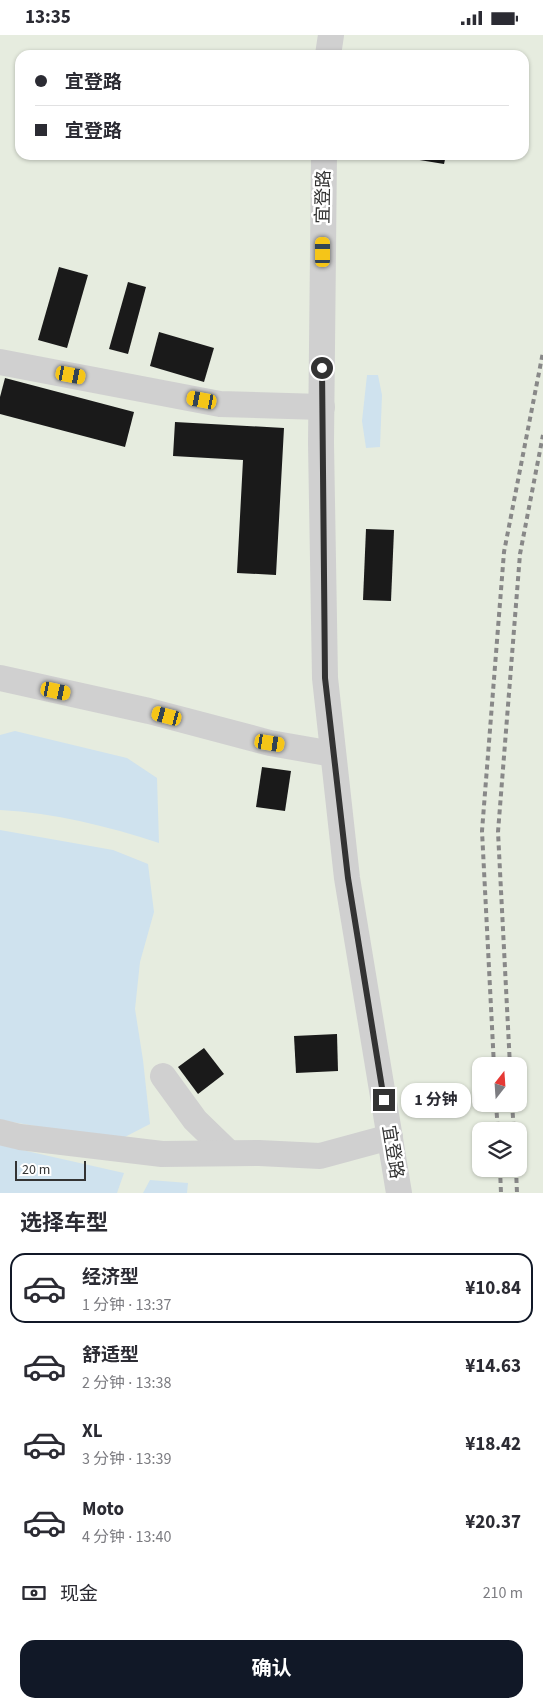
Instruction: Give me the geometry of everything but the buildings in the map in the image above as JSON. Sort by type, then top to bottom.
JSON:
[{"type":"street","points":[[329,50],[331,35]]},
{"type":"street","name":"宜登路","points":[[324,160],[322,407],[325,678],[348,878],[399,1193]]},
{"type":"street","points":[[0,362],[220,404],[322,407]]},
{"type":"street","points":[[0,678],[150,711],[270,743],[333,754]]},
{"type":"street","points":[[163,1076],[195,1120],[229,1153]]},
{"type":"street","points":[[0,1133],[162,1154],[259,1153],[320,1156],[390,1137]]},
{"type":"shaded area","points":[[0,35],[543,35],[543,1193],[0,1193]]},
{"type":"water","points":[[367,375],[378,375],[382,395],[380,447],[366,448],[362,421]]},
{"type":"water","points":[[15,731],[127,758],[157,778],[159,843],[81,821],[41,814],[0,810],[0,735]]},
{"type":"water","points":[[0,830],[113,850],[148,864],[154,912],[140,962],[135,1009],[150,1124],[119,1140],[0,1120]]},
{"type":"water","points":[[0,1145],[124,1173],[117,1193],[0,1193]]},
{"type":"water","points":[[150,1180],[188,1183],[187,1193],[143,1193]]},
{"type":"railway","points":[[494,1057],[482,831],[504,552],[543,352]]},
{"type":"railway","points":[[510,1057],[498,832],[520,554],[543,435]]},
{"type":"railway","points":[[497,1113],[497,1122]]},
{"type":"railway","points":[[513,1113],[513,1122]]},
{"type":"railway","points":[[500,1177],[501,1193]]},
{"type":"railway","points":[[516,1177],[517,1193]]},
{"type":"route","points":[[322,368],[321,443],[325,678],[348,878],[384,1100]]}]
